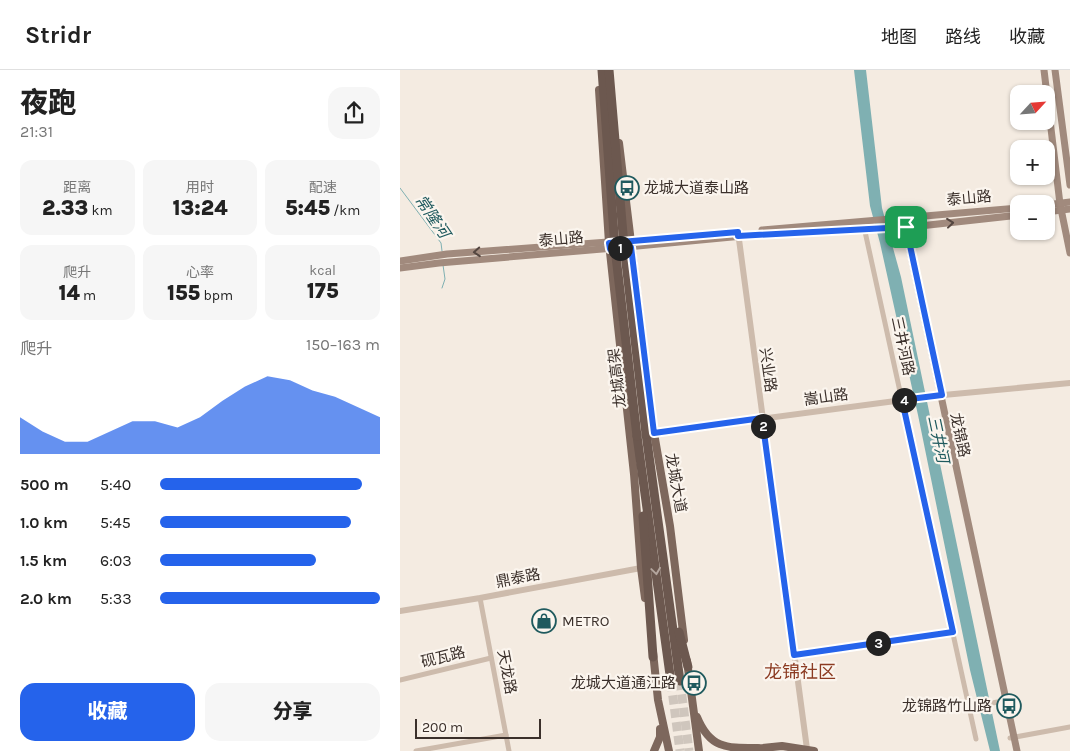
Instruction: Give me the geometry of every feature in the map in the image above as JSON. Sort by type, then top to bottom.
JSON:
[{"type":"highway","name":"龙城高架","points":[[602,70],[615,248],[646,434]]},
{"type":"highway","name":"龙城高架","points":[[610,70],[624,246],[676,681]]},
{"type":"highway","points":[[646,434],[654,657]]},
{"type":"highway","points":[[646,434],[680,636],[688,667]]},
{"type":"main road","points":[[598,70],[610,246],[634,474],[641,568],[654,657],[658,700],[660,737],[654,751]]},
{"type":"main road","points":[[610,70],[631,244],[646,434]]},
{"type":"main road","points":[[1044,70],[1061,207],[1070,253]]},
{"type":"main road","points":[[1055,70],[1070,185]]},
{"type":"main road","points":[[1055,209],[1070,202]]},
{"type":"main road","points":[[1055,206],[1070,209]]},
{"type":"main road","name":"泰山路","points":[[400,260],[443,259],[610,246],[1010,209]]},
{"type":"main road","name":"泰山路","points":[[738,234],[864,230],[1010,216]]},
{"type":"main road","name":"龙锦路","points":[[902,218],[900,227],[1012,738],[1012,751]]},
{"type":"main road","name":"泰山路","points":[[400,268],[443,259]]},
{"type":"main road","name":"龙锦路","points":[[938,396],[1002,701],[1017,751]]},
{"type":"main road","points":[[688,667],[699,751]]},
{"type":"main road","points":[[658,700],[668,751]]},
{"type":"main road","points":[[693,708],[704,731],[716,743],[723,747],[758,748]]},
{"type":"main road","points":[[737,751],[782,746],[810,750]]},
{"type":"street","name":"三井河路","points":[[863,221],[976,739]]},
{"type":"street","name":"兴业路","points":[[738,234],[794,655],[810,750]]},
{"type":"street","points":[[938,396],[1070,383]]},
{"type":"street","name":"嵩山路","points":[[646,434],[938,396]]},
{"type":"street","name":"鼎泰路","points":[[400,611],[641,568]]},
{"type":"street","name":"天龙路","points":[[480,598],[509,751]]},
{"type":"street","points":[[794,655],[953,632]]},
{"type":"street","name":"砚瓦路","points":[[400,680],[492,658]]},
{"type":"street","points":[[969,708],[1002,701]]},
{"type":"street","points":[[1012,738],[1070,727]]},
{"type":"street","points":[[416,751],[506,734]]},
{"type":"water","points":[[854,70],[866,70],[882,208],[901,277],[1000,751],[990,751],[970,670],[918,415],[870,206]]},
{"type":"waterway","name":"常隆河","points":[[400,188],[441,243],[442,251]]},
{"type":"waterway","name":"常隆河","points":[[442,288],[445,279],[443,265]]},
{"type":"tunnel","points":[[680,681],[689,751]]},
{"type":"tunnel","points":[[671,682],[680,751]]},
{"type":"place","name":"龙城大道泰山路","points":[[627,188]]},
{"type":"place","name":"METRO","points":[[544,621]]},
{"type":"place","name":"龙城大道通江路","points":[[694,683]]},
{"type":"place","name":"龙锦路竹山路","points":[[1009,706]]},
{"type":"district","name":"龙锦社区","points":[[800,672]]},
{"type":"route","points":[[906,227],[942,395],[902,400],[953,632],[794,655],[762,418],[654,433],[631,247],[610,249],[609,243],[738,232],[738,236],[906,227]]},
{"type":"water label","name":"三井河","points":[[939,439]]}]
